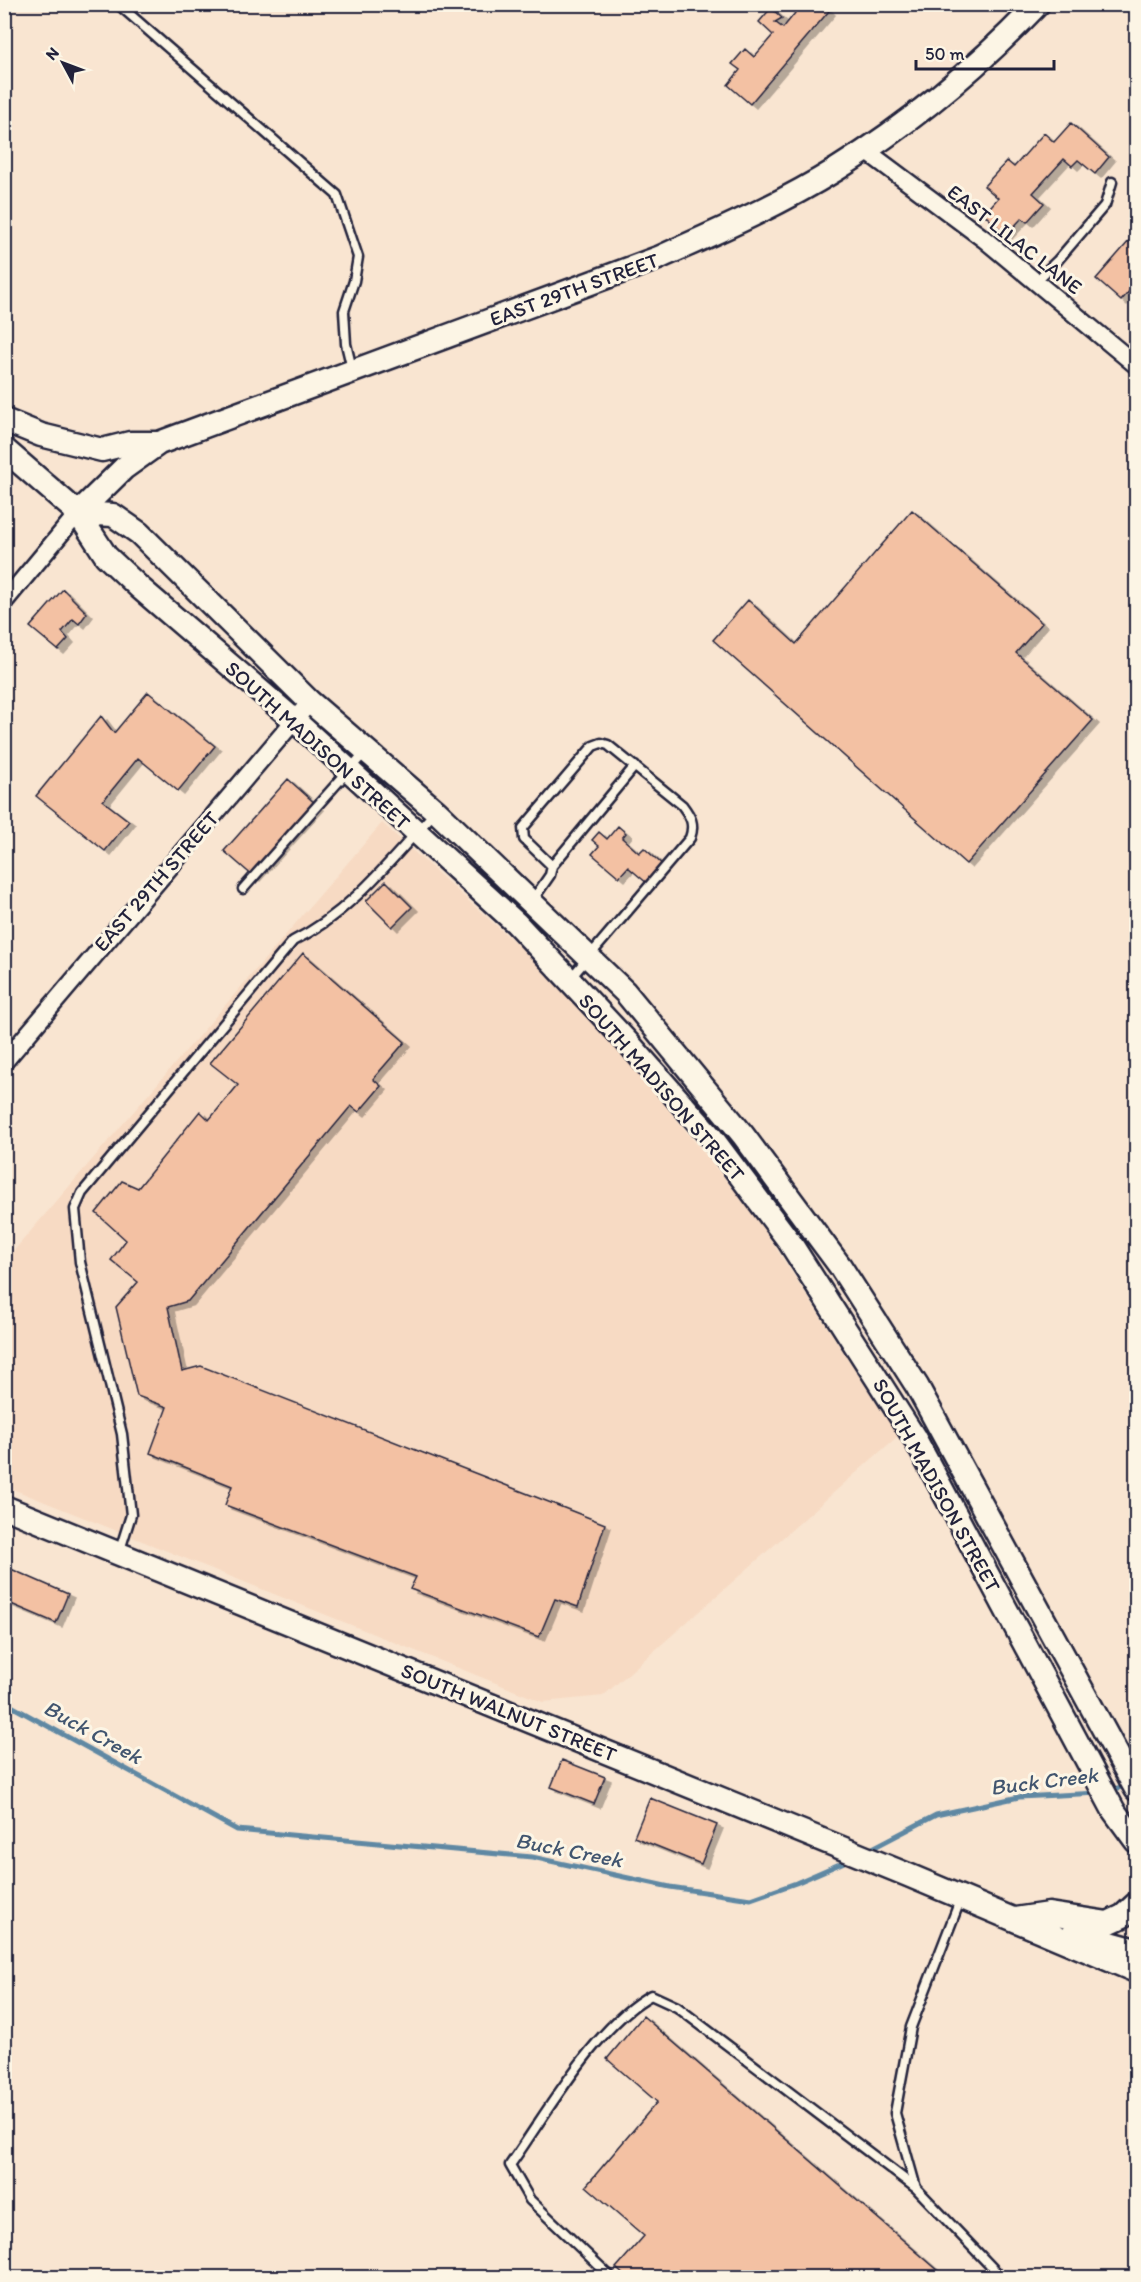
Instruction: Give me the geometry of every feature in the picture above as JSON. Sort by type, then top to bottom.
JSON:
[{"type":"main road","name":"EAST 29TH STREET","points":[[78,513],[124,468],[159,442],[658,258],[732,225],[803,189],[866,150],[949,88],[1002,42],[1038,4]]},
{"type":"main road","points":[[4,420],[41,435],[102,450],[130,443],[159,442]]},
{"type":"main road","name":"SOUTH MADISON STREET","points":[[4,449],[78,513],[106,556],[294,720],[516,923],[632,1047],[712,1138],[795,1250],[914,1437],[1112,1807],[1137,1840]]},
{"type":"main road","name":"SOUTH MADISON STREET","points":[[78,513],[113,515],[139,533],[310,702],[436,811],[632,999],[743,1136],[840,1266],[917,1386],[1132,1781]]},
{"type":"main road","name":"SOUTH WALNUT STREET","points":[[4,1508],[873,1860],[1137,1971]]},
{"type":"main road","points":[[1112,1807],[1137,1856]]},
{"type":"main road","points":[[1013,1919],[1049,1914],[1108,1923],[1123,1916],[1137,1904]]},
{"type":"main road","name":"SOUTH WALNUT STREET","points":[[1013,1919],[1137,1950]]},
{"type":"street","name":"EAST LILAC LANE","points":[[866,150],[1137,365]]},
{"type":"street","points":[[4,602],[78,513]]},
{"type":"street","name":"EAST 29TH STREET","points":[[4,1062],[310,702]]},
{"type":"lane","points":[[118,4],[337,195],[358,256],[354,282],[344,311],[346,344],[352,369]]},
{"type":"lane","points":[[1035,282],[1058,261],[1106,205],[1112,182]]},
{"type":"lane","points":[[552,866],[524,839],[523,828],[593,746],[601,743],[608,745],[635,766],[682,805],[691,816],[693,829],[690,838],[569,980]]},
{"type":"lane","points":[[243,889],[366,750]]},
{"type":"lane","points":[[532,903],[550,875],[552,866],[635,766]]},
{"type":"lane","points":[[118,1554],[131,1515],[122,1434],[80,1262],[75,1209],[82,1193],[293,941],[315,930],[350,902],[436,811]]},
{"type":"lane","points":[[916,2188],[895,2113],[911,2027],[961,1897]]},
{"type":"lane","points":[[612,2277],[530,2200],[510,2165],[602,2035],[632,2006],[651,1995],[677,2007],[916,2188],[1002,2277]]},
{"type":"path","points":[[578,2277],[582,2271]]},
{"type":"shaded area","points":[[382,823],[528,954],[624,1055],[755,1216],[898,1436],[603,1696],[543,1702],[5,1486],[5,1261]]},
{"type":"building","points":[[794,4],[825,4],[824,6],[829,11],[750,104],[728,85],[740,70],[732,64],[745,49],[754,57],[773,35],[759,22],[771,8],[782,18],[775,22],[783,28],[795,13],[790,9]]},
{"type":"building","points":[[1071,123],[1109,157],[1095,174],[1078,160],[1072,166],[1064,159],[1033,193],[1044,203],[1027,222],[1022,218],[1006,235],[984,214],[998,198],[984,186],[1007,161],[1014,167],[1044,133],[1054,142]]},
{"type":"building","points":[[1136,233],[1136,283],[1121,301],[1096,279]]},
{"type":"building","points":[[912,510],[1042,623],[1016,653],[1093,720],[966,864],[713,640],[748,600],[796,644]]},
{"type":"building","points":[[63,589],[87,613],[79,624],[73,619],[62,632],[68,639],[58,650],[30,627]]},
{"type":"building","points":[[148,692],[215,746],[178,791],[138,758],[103,801],[129,821],[105,851],[36,796],[101,716],[114,733]]},
{"type":"building","points":[[288,779],[318,806],[254,877],[224,851]]},
{"type":"building","points":[[618,826],[626,833],[622,838],[639,853],[644,848],[664,866],[648,884],[628,867],[619,877],[592,854],[599,846],[592,840],[599,832],[607,839]]},
{"type":"building","points":[[386,881],[412,907],[392,927],[366,901]]},
{"type":"building","points":[[303,953],[405,1042],[373,1079],[381,1086],[359,1112],[351,1106],[188,1301],[168,1307],[182,1371],[201,1366],[605,1524],[578,1607],[555,1599],[539,1637],[410,1589],[416,1577],[225,1505],[232,1486],[150,1453],[167,1407],[137,1396],[116,1307],[138,1282],[111,1260],[126,1240],[96,1213],[122,1181],[138,1188],[200,1111],[209,1120],[238,1085],[210,1063]]},
{"type":"building","points":[[4,1566],[68,1594],[56,1623],[4,1601]]},
{"type":"building","points":[[562,1760],[605,1777],[594,1804],[551,1787]]},
{"type":"building","points":[[650,1798],[717,1825],[701,1864],[634,1837]]},
{"type":"building","points":[[643,2016],[947,2278],[627,2278],[616,2268],[644,2236],[586,2186],[657,2102],[607,2059]]},
{"type":"waterway","name":"Buck Creek","points":[[4,1702],[237,1830],[532,1857],[670,1887],[751,1899],[796,1883],[851,1859]]},
{"type":"waterway","name":"Buck Creek","points":[[1108,1791],[1128,1785]]},
{"type":"waterway","name":"Buck Creek","points":[[867,1851],[936,1815],[1019,1797],[1099,1793]]}]
